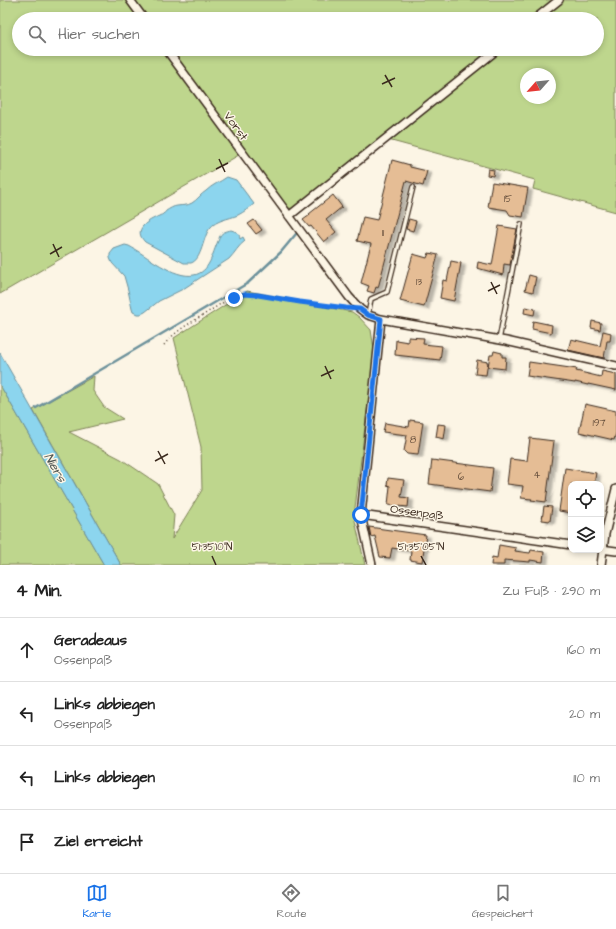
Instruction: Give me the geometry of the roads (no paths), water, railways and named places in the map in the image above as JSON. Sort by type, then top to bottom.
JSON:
[{"type":"street","points":[[130,0],[139,12]]},
{"type":"street","points":[[544,12],[559,0]]},
{"type":"street","name":"Vorst","points":[[171,56],[289,216]]},
{"type":"street","points":[[489,56],[289,216],[349,298],[368,315],[381,319],[499,340],[616,366]]},
{"type":"street","points":[[372,565],[361,515],[381,319]]},
{"type":"street","points":[[604,541],[616,490]]},
{"type":"street","name":"Ossenpaß","points":[[361,515],[568,545]]},
{"type":"street","points":[[604,549],[616,551]]},
{"type":"street","points":[[601,565],[602,553]]},
{"type":"lane","points":[[368,315],[372,299],[387,292],[413,186]]},
{"type":"lane","points":[[499,340],[522,224]]},
{"type":"water","points":[[227,177],[236,180],[254,204],[238,215],[219,221],[213,225],[208,232],[200,253],[195,261],[191,263],[184,263],[145,242],[141,237],[141,229],[146,223],[173,207],[192,203],[211,187]]},
{"type":"water","points":[[231,230],[239,235],[240,239],[243,237],[245,241],[229,259],[183,289],[159,301],[145,312],[137,314],[133,312],[124,276],[112,263],[110,258],[110,254],[114,249],[125,245],[129,246],[169,270],[186,275],[194,275],[204,270],[210,262],[219,237],[225,232]]},
{"type":"water","name":"Niers","points":[[0,353],[121,565],[104,565],[0,385]]},
{"type":"waterway","points":[[36,408],[248,283],[281,252],[296,234]]}]
